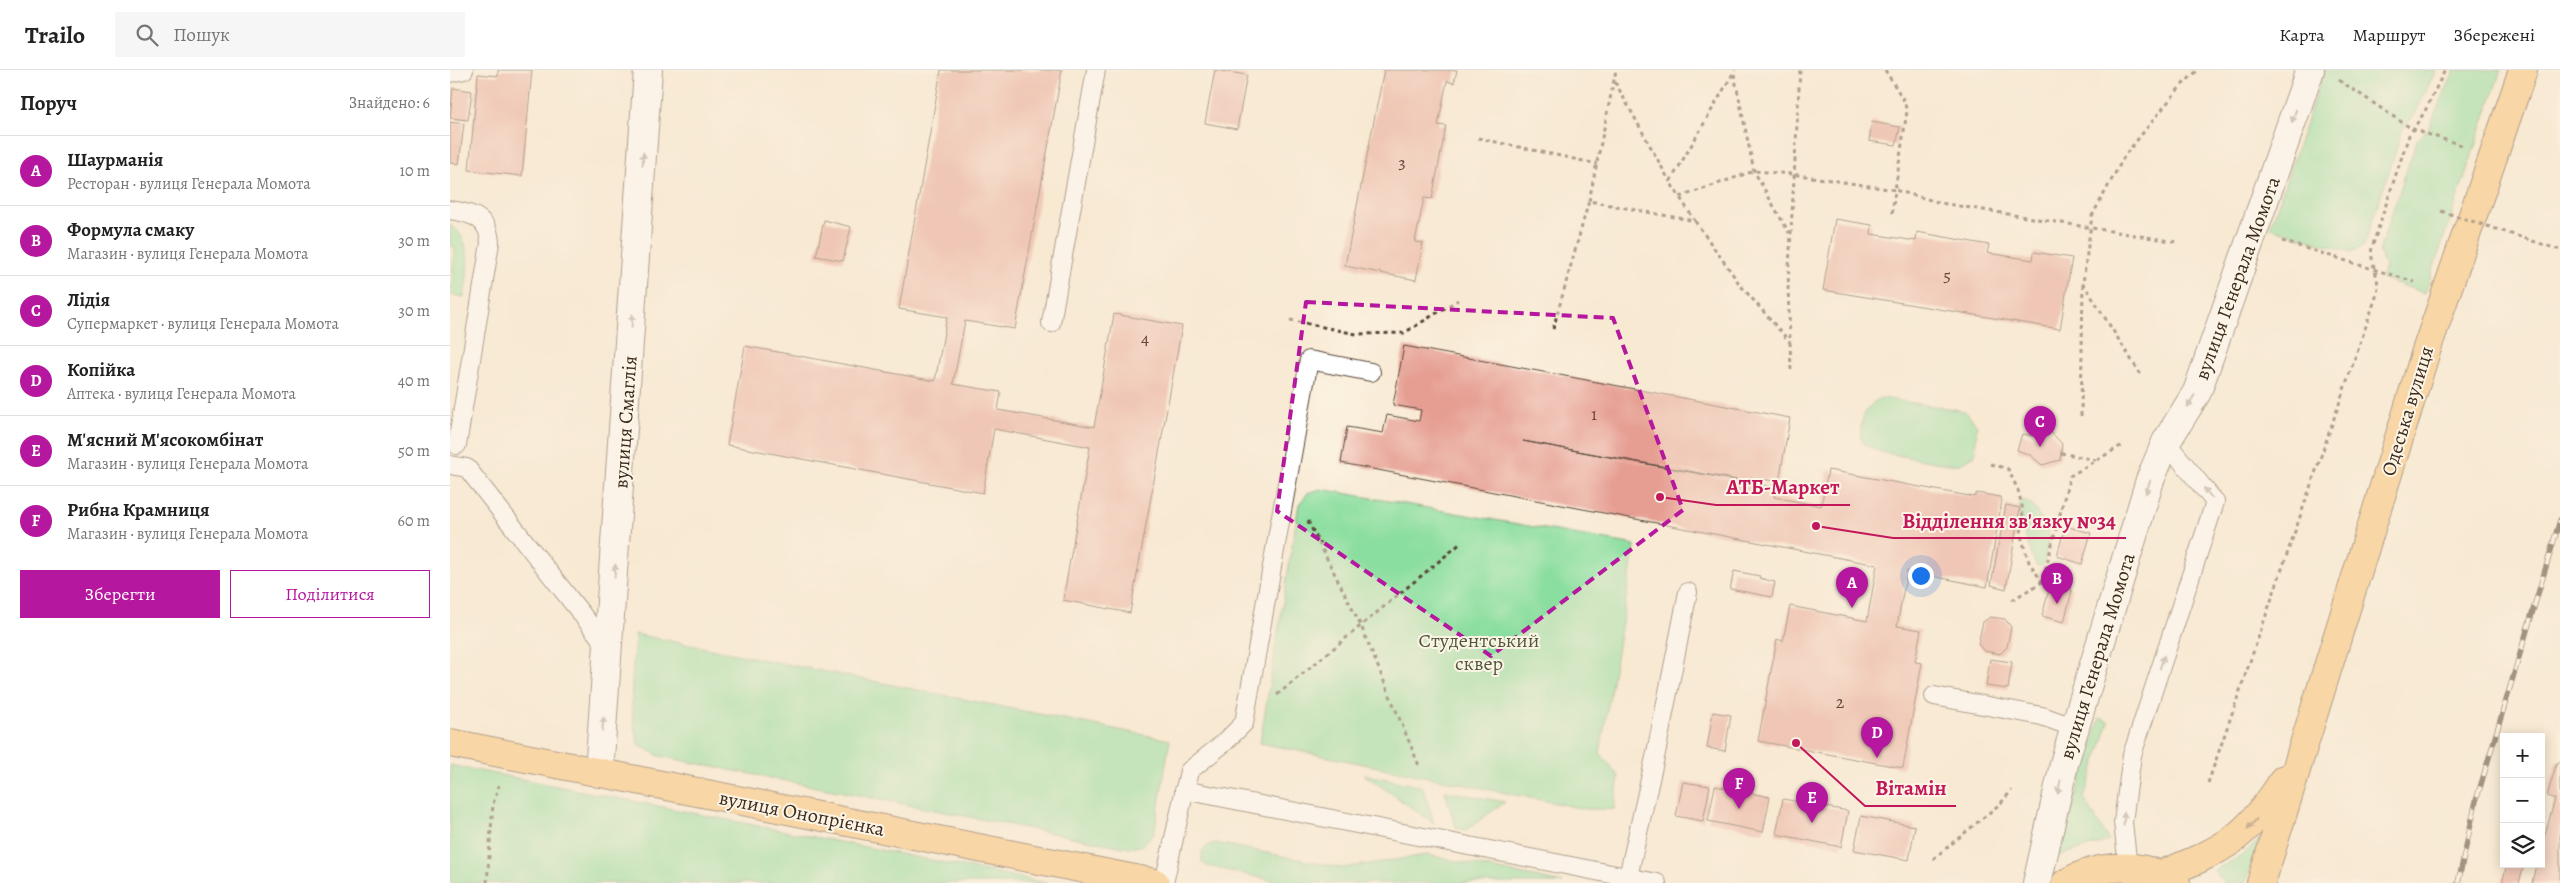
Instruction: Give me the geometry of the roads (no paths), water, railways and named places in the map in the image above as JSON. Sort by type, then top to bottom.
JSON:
[{"type":"main road","name":"Одеська вулиця","points":[[2261,883],[2299,755],[2426,351],[2523,70]]},
{"type":"main road","name":"вулиця Онопрієнка","points":[[450,743],[1155,883]]},
{"type":"main road","name":"Одеська вулиця","points":[[2168,879],[2239,836],[2255,822],[2299,755]]},
{"type":"main road","points":[[2066,883],[2093,871],[2128,868],[2168,879]]},
{"type":"street","name":"вулиця Смаглія","points":[[599,773],[648,70]]},
{"type":"street","name":"вулиця Генерала Момота","points":[[2037,883],[2075,728],[2140,510],[2166,442],[2196,392],[2321,72]]},
{"type":"lane","points":[[450,73],[464,70]]},
{"type":"lane","points":[[1051,323],[1096,70]]},
{"type":"lane","points":[[450,210],[478,216],[485,223],[490,238],[453,438],[459,466],[609,649]]},
{"type":"lane","points":[[1164,883],[1187,776],[1192,768],[1225,742],[1244,723],[1309,360],[1371,372]]},
{"type":"lane","points":[[2128,868],[2123,822],[2132,755],[2215,502],[2166,442]]},
{"type":"lane","points":[[1628,877],[1656,753],[1688,592]]},
{"type":"lane","points":[[1934,696],[2042,716],[2075,728]]},
{"type":"lane","points":[[1184,790],[1656,883]]},
{"type":"railway","points":[[2458,883],[2476,801],[2560,520]]},
{"type":"place","name":"Лідія","points":[[2040,447]]},
{"type":"place","name":"АТБ-Маркет","points":[[1660,497]]},
{"type":"place","name":"Відділення зв'язку №34","points":[[1816,526]]},
{"type":"place","name":"Формула смаку","points":[[2057,604]]},
{"type":"place","name":"Шаурманія","points":[[1852,608]]},
{"type":"place","name":"Вітамін","points":[[1796,743]]},
{"type":"place","name":"Копійка","points":[[1877,758]]},
{"type":"place","name":"Рибна Крамниця","points":[[1739,809]]},
{"type":"place","name":"М'ясний М'ясокомбінат","points":[[1812,823]]},
{"type":"park label","name":"Студентський сквер","points":[[1479,652]]}]
